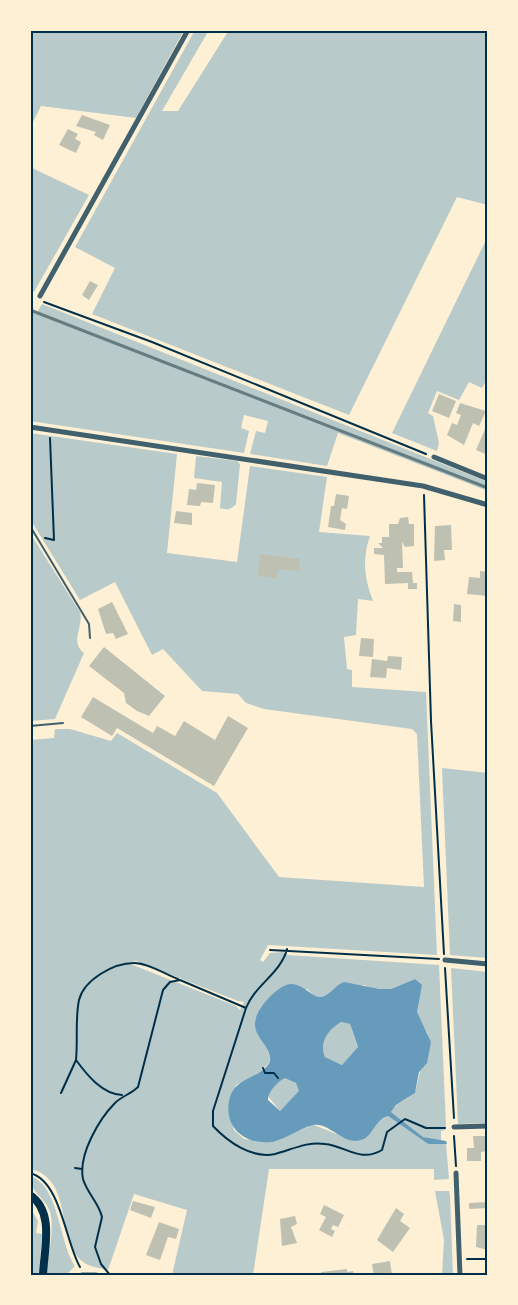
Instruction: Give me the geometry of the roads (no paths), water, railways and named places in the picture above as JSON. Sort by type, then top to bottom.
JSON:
[{"type":"main road","points":[[30,1195],[42,1207],[45,1216],[43,1275]]},
{"type":"street","points":[[40,296],[188,30]]},
{"type":"street","points":[[30,427],[423,486],[488,505]]},
{"type":"street","points":[[434,457],[488,479]]},
{"type":"street","points":[[445,960],[488,964]]},
{"type":"street","points":[[454,1127],[488,1126]]},
{"type":"street","points":[[456,1173],[460,1275]]},
{"type":"street","points":[[83,1275],[96,1275]]},
{"type":"lane","points":[[30,526],[90,624],[90,639]]},
{"type":"lane","points":[[30,726],[63,723]]},
{"type":"water","points":[[415,979],[422,985],[417,1012],[431,1042],[427,1063],[419,1072],[415,1093],[396,1105],[391,1112],[423,1137],[446,1141],[447,1144],[428,1144],[388,1116],[380,1121],[368,1136],[355,1141],[320,1125],[314,1125],[271,1142],[252,1140],[237,1132],[229,1117],[230,1097],[238,1085],[261,1072],[270,1062],[270,1056],[257,1033],[255,1023],[259,1011],[274,993],[291,984],[321,997],[344,982],[391,989]],"holes":[[[341,1022],[350,1024],[358,1047],[342,1065],[325,1057],[323,1052],[326,1037]],[[285,1078],[296,1083],[299,1091],[280,1111],[268,1100],[268,1097],[274,1087]]]},
{"type":"railway","points":[[30,310],[488,488]]}]
